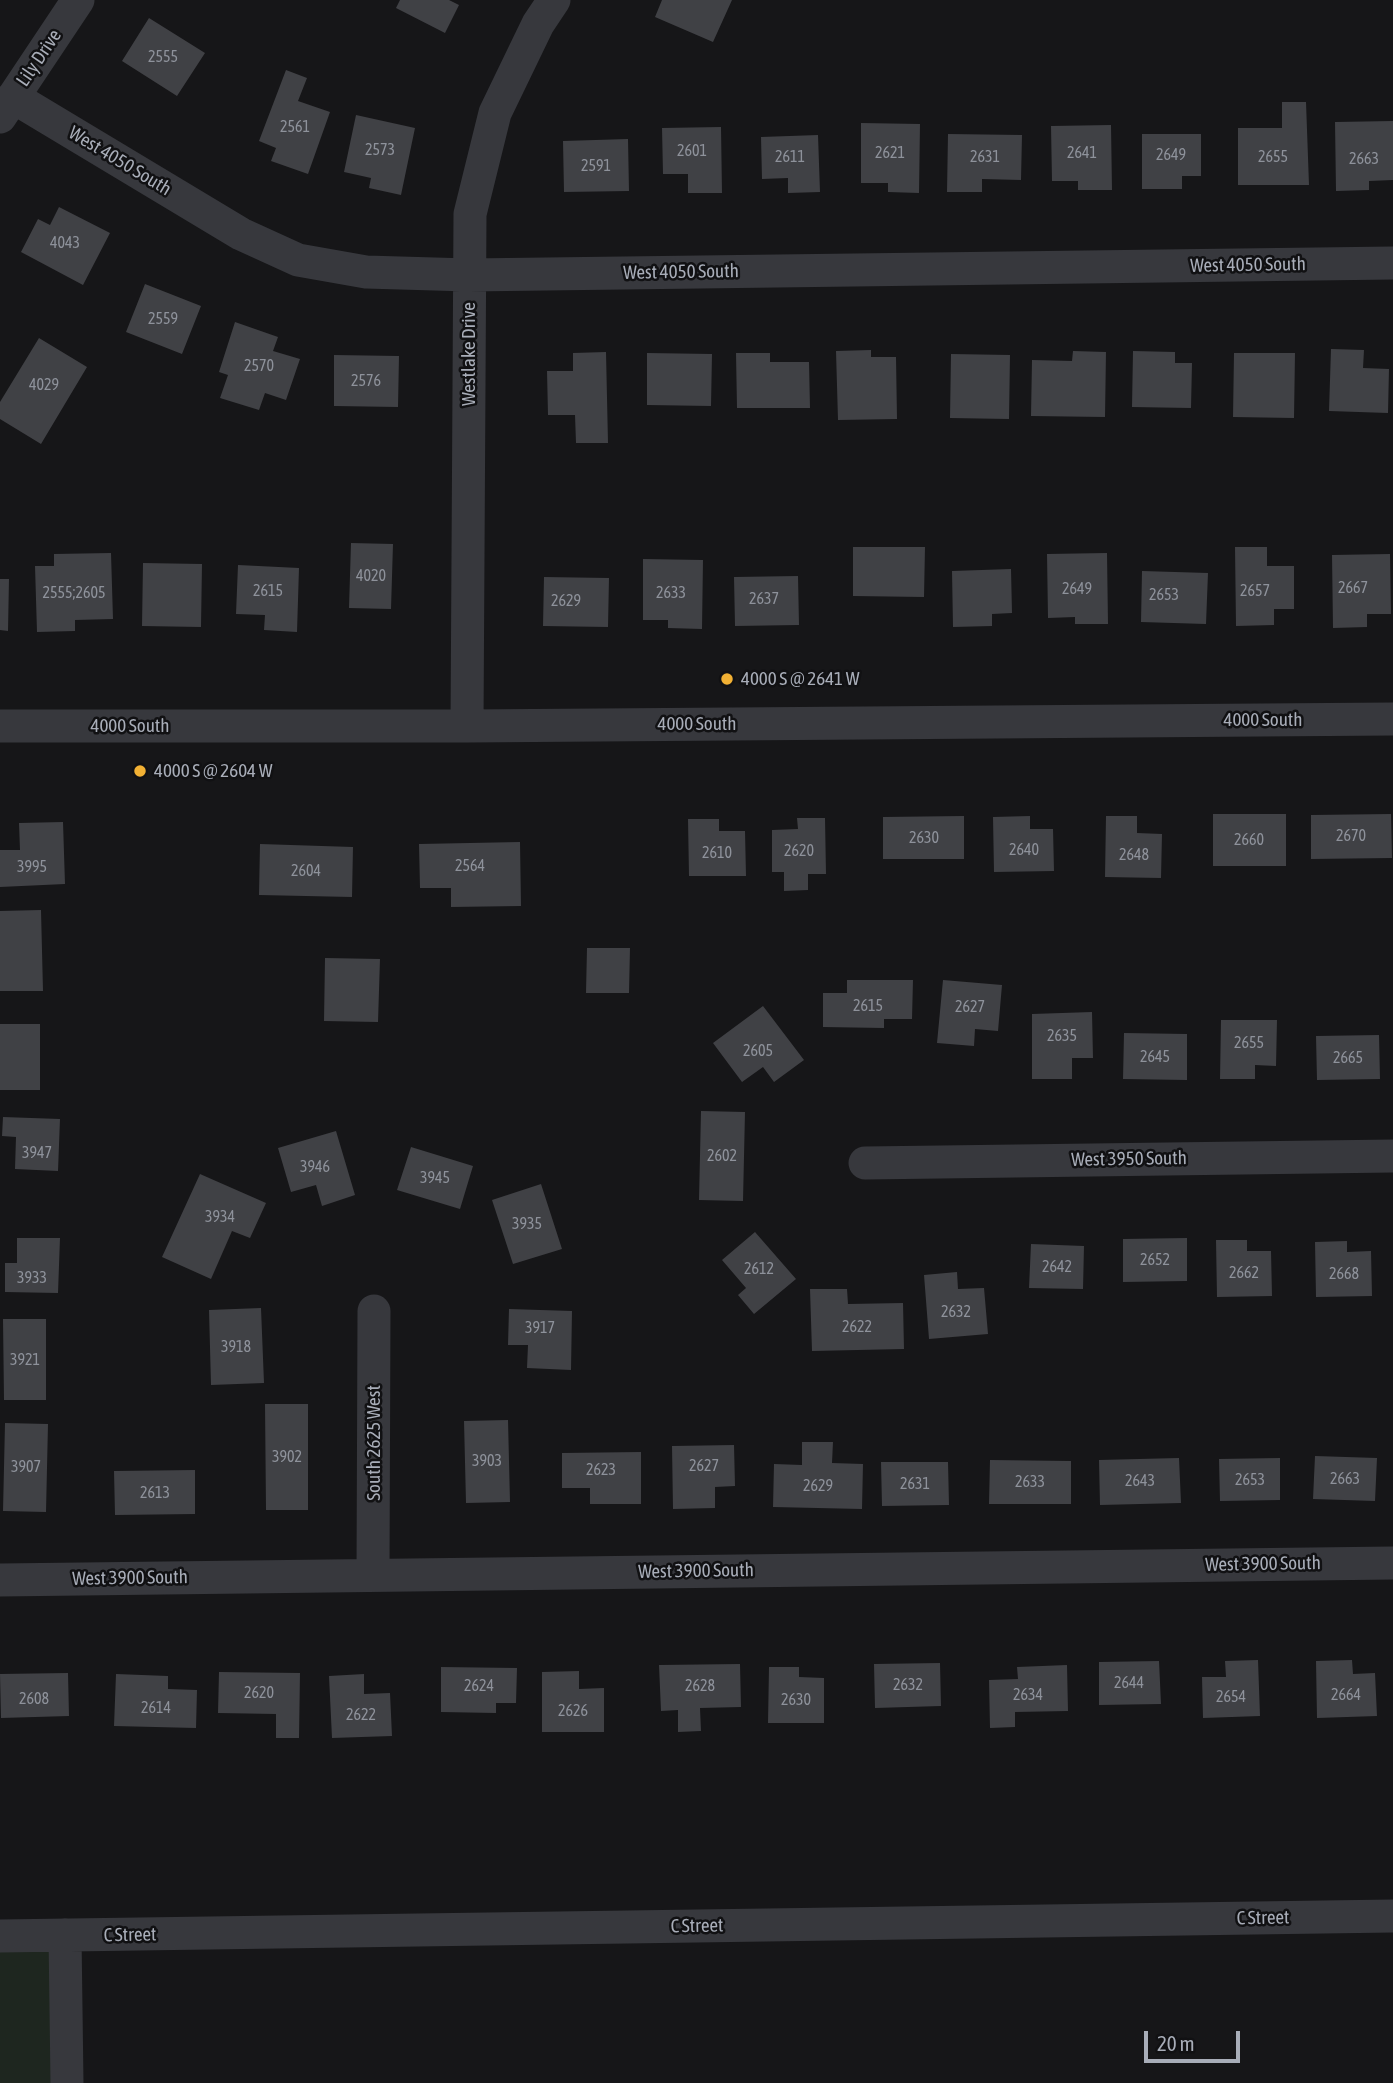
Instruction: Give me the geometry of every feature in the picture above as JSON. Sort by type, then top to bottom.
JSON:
[{"type":"street","name":"Lily Drive","points":[[7,107],[78,0]]},
{"type":"street","name":"Westlake Drive","points":[[467,726],[470,214],[495,113],[538,24],[554,0]]},
{"type":"street","name":"West 4050 South","points":[[7,107],[241,234],[298,260],[366,272],[470,275],[1393,264]]},
{"type":"street","name":"4000 South","points":[[0,726],[467,726],[1393,719]]},
{"type":"street","name":"West 3950 South","points":[[864,1163],[1393,1156]]},
{"type":"street","name":"South 2625 West","points":[[373,1575],[374,1311]]},
{"type":"street","name":"West 3900 South","points":[[0,1580],[1393,1563]]},
{"type":"street","name":"C Street","points":[[0,1936],[1393,1916]]},
{"type":"street","points":[[65,1936],[67,2083]]},
{"type":"shaded area","points":[[59,1951],[60,2083],[0,2083],[0,1952]]},
{"type":"building","points":[[400,0],[449,0],[459,5],[445,33],[396,8]]},
{"type":"building","points":[[662,0],[732,0],[713,42],[655,17]]},
{"type":"building","points":[[149,18],[205,53],[177,96],[122,61]]},
{"type":"building","points":[[286,70],[307,78],[298,101],[330,112],[308,174],[271,161],[276,148],[259,141]]},
{"type":"building","points":[[1282,102],[1306,102],[1309,185],[1238,185],[1238,128],[1282,128]]},
{"type":"building","points":[[356,115],[415,128],[401,195],[369,188],[371,178],[344,172]]},
{"type":"building","points":[[1393,121],[1393,180],[1369,181],[1369,190],[1336,191],[1335,122]]},
{"type":"building","points":[[861,123],[920,124],[919,193],[888,192],[888,183],[861,183]]},
{"type":"building","points":[[1111,125],[1112,190],[1078,190],[1078,181],[1052,181],[1051,126]]},
{"type":"building","points":[[721,127],[722,193],[688,193],[688,174],[663,174],[662,128]]},
{"type":"building","points":[[948,134],[1022,135],[1021,180],[982,179],[982,192],[947,192]]},
{"type":"building","points":[[1142,134],[1201,134],[1201,176],[1182,176],[1182,189],[1142,189]]},
{"type":"building","points":[[818,135],[820,192],[788,193],[788,178],[762,179],[761,137]]},
{"type":"building","points":[[628,139],[629,191],[564,192],[563,141]]},
{"type":"building","points":[[59,207],[110,233],[83,285],[21,252],[38,219],[50,225]]},
{"type":"building","points":[[145,284],[201,306],[182,354],[126,332]]},
{"type":"building","points":[[235,322],[278,337],[273,351],[300,359],[286,400],[265,393],[259,410],[220,398],[228,375],[219,372]]},
{"type":"building","points":[[39,338],[87,367],[41,444],[0,419],[0,402]]},
{"type":"building","points":[[1331,349],[1364,350],[1363,368],[1389,369],[1388,413],[1329,411]]},
{"type":"building","points":[[871,350],[871,357],[896,357],[897,419],[838,420],[836,351]]},
{"type":"building","points":[[1073,351],[1106,352],[1105,417],[1031,416],[1032,360],[1072,361]]},
{"type":"building","points":[[1133,351],[1175,352],[1175,363],[1192,363],[1191,408],[1132,407]]},
{"type":"building","points":[[606,352],[608,443],[576,443],[575,415],[548,415],[547,371],[573,371],[573,353]]},
{"type":"building","points":[[647,353],[712,354],[711,406],[647,405]]},
{"type":"building","points":[[736,353],[770,353],[770,362],[809,362],[810,408],[737,408]]},
{"type":"building","points":[[1234,353],[1295,353],[1294,418],[1233,417]]},
{"type":"building","points":[[951,354],[1010,355],[1009,419],[950,418]]},
{"type":"building","points":[[334,355],[399,356],[398,407],[334,406]]},
{"type":"building","points":[[351,543],[393,544],[391,609],[349,608]]},
{"type":"building","points":[[853,547],[925,547],[924,597],[853,596]]},
{"type":"building","points":[[1235,547],[1267,547],[1267,566],[1294,566],[1294,609],[1274,609],[1274,625],[1236,626]]},
{"type":"building","points":[[111,553],[113,619],[75,620],[75,631],[37,632],[35,566],[54,566],[54,554]]},
{"type":"building","points":[[1107,553],[1108,624],[1075,624],[1075,617],[1048,618],[1047,554]]},
{"type":"building","points":[[1390,554],[1391,614],[1367,614],[1367,627],[1333,628],[1332,555]]},
{"type":"building","points":[[643,559],[703,560],[702,629],[668,628],[668,620],[643,620]]},
{"type":"building","points":[[143,563],[202,564],[201,627],[142,626]]},
{"type":"building","points":[[238,565],[299,568],[297,632],[264,630],[265,615],[236,614]]},
{"type":"building","points":[[1011,569],[1012,613],[992,614],[992,626],[953,627],[952,571]]},
{"type":"building","points":[[1142,571],[1208,573],[1206,624],[1141,622]]},
{"type":"building","points":[[798,576],[799,625],[735,626],[734,577]]},
{"type":"building","points":[[544,577],[609,578],[608,627],[543,626]]},
{"type":"building","points":[[0,579],[9,579],[8,631],[0,630]]},
{"type":"building","points":[[1213,814],[1286,814],[1286,866],[1213,866]]},
{"type":"building","points":[[1391,814],[1392,858],[1311,859],[1311,815]]},
{"type":"building","points":[[964,816],[964,859],[883,859],[883,817]]},
{"type":"building","points":[[1030,816],[1030,829],[1053,829],[1054,871],[994,872],[993,817]]},
{"type":"building","points":[[1106,816],[1137,816],[1137,833],[1162,834],[1161,878],[1105,877]]},
{"type":"building","points":[[797,818],[825,818],[826,874],[808,874],[808,890],[784,891],[784,872],[772,872],[772,830],[798,829]]},
{"type":"building","points":[[688,819],[719,819],[719,831],[745,831],[746,876],[689,876]]},
{"type":"building","points":[[63,822],[65,884],[0,887],[0,850],[20,850],[19,823]]},
{"type":"building","points":[[520,842],[521,906],[451,907],[451,888],[420,888],[419,844]]},
{"type":"building","points":[[260,844],[353,847],[352,897],[259,895]]},
{"type":"building","points":[[41,910],[43,991],[0,991],[0,911]]},
{"type":"building","points":[[587,948],[630,948],[629,993],[586,993]]},
{"type":"building","points":[[325,958],[380,959],[378,1022],[324,1021]]},
{"type":"building","points":[[847,980],[913,980],[912,1019],[884,1019],[884,1028],[823,1027],[823,993],[847,993]]},
{"type":"building","points":[[943,980],[1002,985],[998,1031],[975,1029],[974,1046],[937,1043]]},
{"type":"building","points":[[763,1006],[804,1060],[774,1082],[763,1067],[742,1082],[713,1043]]},
{"type":"building","points":[[1092,1012],[1093,1058],[1072,1058],[1072,1079],[1032,1079],[1032,1014]]},
{"type":"building","points":[[1221,1020],[1277,1020],[1276,1066],[1255,1065],[1255,1079],[1220,1079]]},
{"type":"building","points":[[0,1024],[40,1024],[40,1090],[0,1090]]},
{"type":"building","points":[[1124,1033],[1187,1034],[1187,1080],[1123,1079]]},
{"type":"building","points":[[1379,1035],[1380,1079],[1317,1080],[1316,1036]]},
{"type":"building","points":[[701,1111],[745,1112],[743,1201],[699,1200]]},
{"type":"building","points":[[3,1117],[60,1119],[58,1171],[15,1169],[16,1137],[2,1136]]},
{"type":"building","points":[[336,1131],[355,1195],[322,1206],[316,1185],[291,1192],[278,1148]]},
{"type":"building","points":[[411,1147],[473,1166],[460,1209],[397,1190]]},
{"type":"building","points":[[200,1174],[266,1203],[250,1238],[232,1231],[211,1279],[162,1257]]},
{"type":"building","points":[[541,1184],[562,1249],[513,1264],[492,1200]]},
{"type":"building","points":[[755,1232],[796,1279],[754,1314],[738,1295],[746,1288],[722,1260]]},
{"type":"building","points":[[17,1238],[60,1238],[58,1293],[5,1292],[5,1263],[17,1263]]},
{"type":"building","points":[[1187,1238],[1187,1281],[1123,1282],[1123,1239]]},
{"type":"building","points":[[1216,1240],[1247,1240],[1247,1251],[1271,1251],[1272,1296],[1217,1297]]},
{"type":"building","points":[[1347,1241],[1347,1252],[1371,1251],[1372,1296],[1316,1297],[1315,1242]]},
{"type":"building","points":[[1031,1244],[1084,1246],[1083,1289],[1029,1288]]},
{"type":"building","points":[[957,1272],[958,1289],[984,1288],[988,1334],[929,1339],[924,1275]]},
{"type":"building","points":[[810,1289],[847,1289],[848,1304],[903,1303],[904,1349],[812,1351]]},
{"type":"building","points":[[261,1308],[264,1383],[211,1385],[209,1310]]},
{"type":"building","points":[[509,1309],[572,1311],[571,1370],[527,1368],[528,1345],[508,1345]]},
{"type":"building","points":[[3,1319],[46,1319],[46,1400],[4,1400]]},
{"type":"building","points":[[265,1404],[308,1404],[308,1510],[266,1510]]},
{"type":"building","points":[[508,1420],[510,1502],[466,1503],[464,1421]]},
{"type":"building","points":[[5,1423],[48,1424],[46,1512],[3,1511]]},
{"type":"building","points":[[802,1442],[833,1442],[832,1463],[863,1464],[862,1509],[773,1507],[774,1464],[802,1465]]},
{"type":"building","points":[[734,1445],[735,1486],[715,1487],[715,1508],[673,1509],[672,1446]]},
{"type":"building","points":[[641,1452],[641,1504],[590,1504],[590,1488],[562,1488],[562,1453]]},
{"type":"building","points":[[1315,1456],[1377,1458],[1375,1501],[1313,1499]]},
{"type":"building","points":[[1179,1458],[1181,1503],[1100,1505],[1099,1460]]},
{"type":"building","points":[[1280,1458],[1280,1500],[1220,1501],[1219,1459]]},
{"type":"building","points":[[990,1460],[1071,1461],[1071,1504],[989,1504]]},
{"type":"building","points":[[881,1462],[948,1462],[949,1505],[882,1506]]},
{"type":"building","points":[[195,1470],[195,1514],[115,1515],[114,1471]]},
{"type":"building","points":[[1258,1660],[1260,1716],[1203,1718],[1202,1677],[1226,1677],[1225,1661]]},
{"type":"building","points":[[1352,1660],[1353,1674],[1375,1673],[1377,1716],[1317,1718],[1316,1661]]},
{"type":"building","points":[[1159,1661],[1161,1704],[1099,1705],[1099,1662]]},
{"type":"building","points":[[940,1663],[941,1706],[875,1708],[874,1664]]},
{"type":"building","points":[[740,1664],[741,1707],[700,1708],[701,1731],[678,1732],[678,1710],[661,1711],[659,1665]]},
{"type":"building","points":[[1067,1665],[1068,1711],[1015,1712],[1015,1727],[990,1728],[989,1680],[1018,1679],[1017,1667]]},
{"type":"building","points":[[441,1667],[517,1668],[516,1703],[496,1703],[496,1713],[441,1712]]},
{"type":"building","points":[[769,1667],[799,1667],[799,1677],[824,1678],[824,1723],[768,1723]]},
{"type":"building","points":[[579,1671],[579,1689],[604,1688],[604,1732],[542,1732],[542,1672]]},
{"type":"building","points":[[219,1672],[300,1673],[299,1738],[276,1738],[276,1714],[218,1713]]},
{"type":"building","points":[[68,1673],[69,1716],[1,1718],[0,1674]]},
{"type":"building","points":[[116,1674],[168,1676],[168,1689],[197,1690],[196,1728],[114,1726]]},
{"type":"building","points":[[364,1674],[364,1694],[390,1693],[392,1736],[332,1738],[329,1676]]},
{"type":"place","name":"4000 S @ 2641 W","points":[[727,679]]},
{"type":"place","name":"4000 S @ 2604 W","points":[[140,771]]}]
